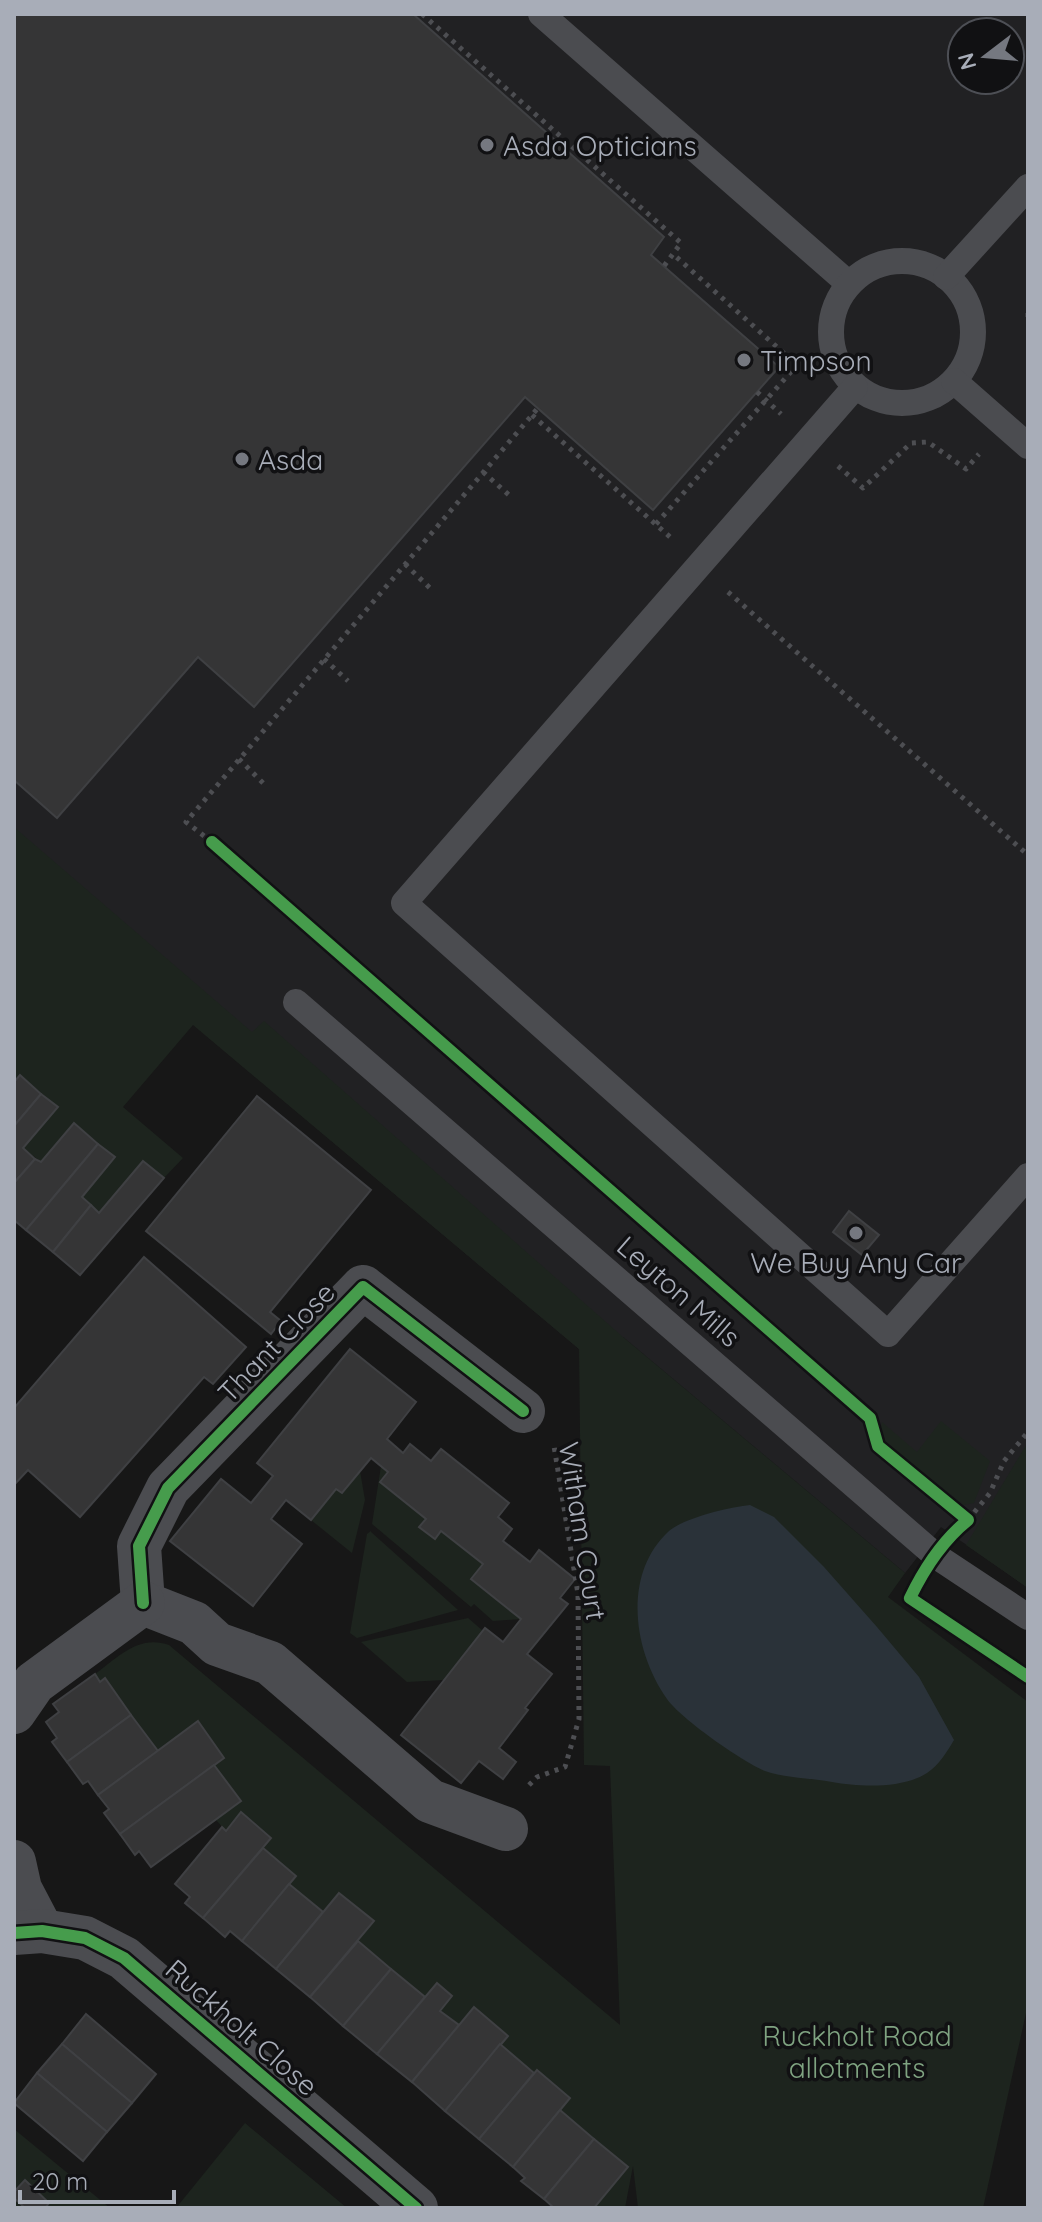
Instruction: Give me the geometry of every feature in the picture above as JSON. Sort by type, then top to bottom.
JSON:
[{"type":"street","name":"Thant Close","points":[[143,1603],[139,1546],[168,1488],[363,1287],[523,1411]]},
{"type":"street","points":[[14,1712],[34,1683],[143,1603],[194,1623],[217,1644],[270,1663],[430,1801],[506,1829]]},
{"type":"street","points":[[14,1862],[28,1932]]},
{"type":"street","name":"Ruckholt Close","points":[[28,1932],[85,1938],[124,1958],[416,2208]]},
{"type":"lane","points":[[541,14],[848,283]]},
{"type":"lane","points":[[946,277],[1028,187]]},
{"type":"lane","points":[[900,261],[914,262],[936,270],[956,286],[968,304],[973,330],[971,352],[954,381],[933,397],[914,403],[889,403],[855,387],[838,363],[832,346],[831,323],[848,283],[875,266],[900,261]]},
{"type":"lane","points":[[954,381],[1028,446]]},
{"type":"lane","points":[[855,387],[404,903],[888,1334],[1028,1176]]},
{"type":"lane","name":"Leyton Mills","points":[[296,1002],[936,1556],[1028,1617]]},
{"type":"path","points":[[422,14],[681,243],[664,266]]},
{"type":"path","points":[[656,524],[797,365],[673,254]]},
{"type":"path","points":[[1028,313],[1028,323]]},
{"type":"path","points":[[757,392],[791,422]]},
{"type":"path","points":[[223,851],[186,822],[538,408]]},
{"type":"path","points":[[532,415],[680,545]]},
{"type":"path","points":[[829,458],[863,488],[911,443],[928,442],[966,469],[982,450]]},
{"type":"path","points":[[483,472],[509,495]]},
{"type":"path","points":[[405,564],[433,591]]},
{"type":"path","points":[[724,589],[1028,855]]},
{"type":"path","points":[[324,659],[348,681]]},
{"type":"path","points":[[239,759],[264,784]]},
{"type":"path","points":[[936,1556],[950,1535],[968,1520],[990,1493],[1004,1461],[1028,1432]]},
{"type":"path","points":[[957,1511],[968,1520]]},
{"type":"shaded area","points":[[14,14],[1028,14],[1028,1588],[941,1527],[905,1573],[623,1337],[579,1349],[14,874]]},
{"type":"shaded area","points":[[750,1505],[774,1517],[824,1567],[919,1677],[954,1740],[946,1754],[927,1773],[906,1782],[868,1786],[789,1777],[765,1771],[713,1739],[667,1699],[646,1659],[640,1636],[639,1590],[644,1569],[654,1549],[676,1526],[708,1514]]},
{"type":"green space","name":"Ruckholt Road allotments","points":[[14,827],[252,1032],[264,1021],[623,1337],[905,1573],[888,1597],[1028,1702],[1028,2004],[983,2208],[638,2208],[633,2166],[625,2208],[594,2208],[628,2167],[560,2110],[570,2098],[500,2044],[507,2035],[475,2007],[459,2025],[440,2011],[452,1996],[437,1983],[425,1997],[358,1941],[373,1921],[340,1894],[323,1912],[289,1884],[296,1876],[263,1848],[270,1837],[241,1813],[226,1831],[216,1820],[240,1801],[214,1765],[224,1758],[198,1722],[158,1751],[105,1679],[100,1682],[95,1674],[129,1649],[148,1642],[169,1645],[620,2025],[610,1766],[584,1765],[579,1349],[193,1025],[123,1107],[183,1158],[164,1178],[143,1161],[99,1213],[82,1197],[115,1157],[74,1123],[41,1162],[23,1148],[57,1107],[20,1075],[14,1082]]},
{"type":"green space","points":[[941,1421],[990,1461],[974,1503],[964,1505],[879,1436],[882,1422],[917,1452]]},
{"type":"green space","points":[[1028,1442],[1028,1588],[966,1545]]},
{"type":"green space","points":[[381,1466],[388,1472],[381,1483],[426,1519],[419,1527],[441,1531],[483,1564],[471,1580],[521,1619],[493,1621],[474,1604],[471,1607],[372,1524]]},
{"type":"green space","points":[[360,1471],[365,1500],[352,1553],[311,1520],[336,1489]]},
{"type":"green space","points":[[371,1531],[458,1610],[357,1638],[350,1633],[367,1534]]},
{"type":"green space","points":[[468,1618],[483,1631],[444,1680],[407,1682],[361,1642]]},
{"type":"green space","points":[[245,2123],[347,2208],[176,2208]]},
{"type":"green space","points":[[14,2129],[110,2208],[14,2208]]},
{"type":"building","name":"Asda","points":[[14,14],[413,14],[664,237],[651,255],[779,367],[653,510],[525,397],[254,707],[198,657],[57,818],[14,780]]},
{"type":"building","points":[[20,1075],[41,1094],[14,1126],[14,1082]]},
{"type":"building","points":[[41,1094],[58,1107],[23,1148],[35,1159],[14,1183],[14,1126]]},
{"type":"building","points":[[257,1096],[371,1190],[270,1312],[281,1321],[271,1334],[146,1231]]},
{"type":"building","points":[[74,1123],[98,1144],[26,1230],[14,1220],[14,1183],[35,1159],[41,1162]]},
{"type":"building","points":[[98,1144],[115,1157],[82,1197],[91,1205],[53,1252],[26,1230]]},
{"type":"building","points":[[143,1161],[164,1178],[80,1275],[53,1252],[91,1205],[99,1213]]},
{"type":"building","name":"We Buy Any Car","points":[[849,1211],[879,1235],[862,1255],[833,1232]]},
{"type":"building","points":[[144,1257],[246,1347],[213,1384],[204,1377],[80,1517],[28,1470],[14,1485],[14,1408]]},
{"type":"building","points":[[350,1349],[416,1402],[387,1439],[403,1453],[410,1444],[431,1461],[441,1449],[509,1503],[498,1517],[512,1529],[503,1541],[530,1562],[539,1550],[575,1579],[560,1598],[568,1604],[527,1654],[552,1674],[499,1748],[516,1762],[503,1779],[479,1761],[461,1783],[401,1735],[485,1628],[503,1642],[521,1619],[471,1579],[483,1564],[441,1531],[435,1539],[419,1527],[426,1519],[380,1482],[388,1472],[371,1458],[342,1493],[336,1489],[311,1520],[286,1500],[271,1519],[302,1544],[253,1606],[170,1541],[221,1479],[251,1503],[273,1476],[257,1463]]},
{"type":"building","points":[[95,1674],[100,1682],[105,1678],[131,1715],[67,1762],[52,1742],[57,1738],[46,1722],[59,1712],[53,1704]]},
{"type":"building","points":[[131,1715],[158,1751],[98,1795],[88,1781],[83,1784],[67,1762]]},
{"type":"building","points":[[198,1721],[224,1758],[120,1834],[104,1813],[109,1809],[98,1795]]},
{"type":"building","points":[[214,1765],[241,1801],[151,1867],[139,1851],[135,1855],[120,1834]]},
{"type":"building","points":[[241,1812],[271,1838],[203,1918],[185,1903],[190,1897],[175,1884],[222,1827],[226,1831]]},
{"type":"building","points":[[263,1848],[296,1876],[242,1941],[230,1931],[225,1937],[203,1918]]},
{"type":"building","points":[[289,1884],[323,1912],[276,1969],[242,1941]]},
{"type":"building","points":[[339,1893],[374,1921],[310,1997],[276,1969]]},
{"type":"building","points":[[358,1941],[391,1969],[343,2026],[310,1997]]},
{"type":"building","points":[[391,1969],[425,1997],[377,2054],[343,2026]]},
{"type":"building","points":[[437,1983],[452,1996],[440,2011],[459,2025],[412,2082],[377,2054]]},
{"type":"building","points":[[474,2007],[508,2036],[445,2111],[412,2082]]},
{"type":"building","points":[[86,2014],[156,2074],[132,2103],[62,2044]]},
{"type":"building","points":[[62,2044],[132,2103],[107,2132],[37,2073]]},
{"type":"building","points":[[500,2044],[534,2073],[479,2139],[445,2111]]},
{"type":"building","points":[[537,2070],[570,2098],[513,2167],[479,2139]]},
{"type":"building","points":[[37,2073],[107,2132],[83,2161],[14,2103]]},
{"type":"building","points":[[560,2110],[594,2139],[544,2199],[521,2181],[525,2178],[513,2167]]},
{"type":"building","points":[[594,2139],[628,2167],[594,2208],[554,2208],[544,2199]]},
{"type":"building","points":[[25,2180],[49,2203],[45,2208],[25,2208],[14,2198],[14,2192]]},
{"type":"cycle path","points":[[212,842],[870,1418],[878,1446],[968,1520],[935,1556],[910,1598],[1028,1677]]},
{"type":"cycle path","points":[[143,1603],[139,1546],[168,1488],[363,1287],[523,1411]]},
{"type":"cycle path","points":[[14,1933],[42,1931],[85,1938],[124,1958],[416,2208]]},
{"type":"place","name":"Asda Opticians","points":[[487,145]]},
{"type":"place","name":"Timpson","points":[[744,360]]},
{"type":"place","name":"Asda","points":[[242,459]]},
{"type":"place","name":"We Buy Any Car","points":[[856,1233]]}]
